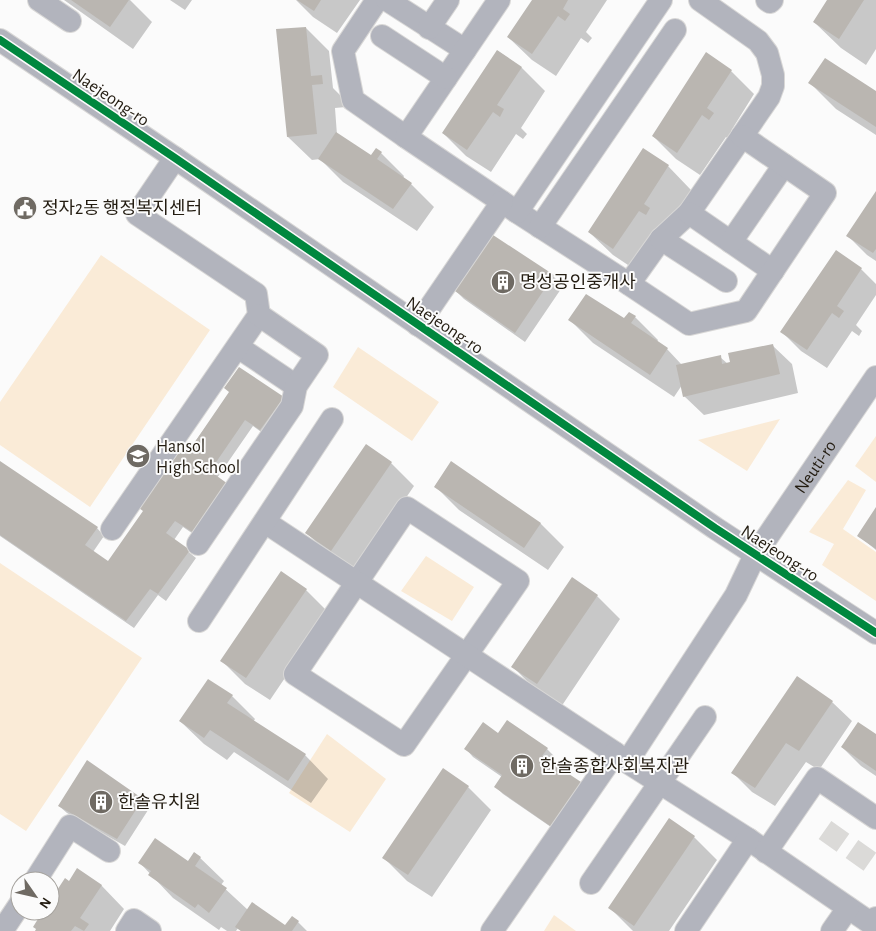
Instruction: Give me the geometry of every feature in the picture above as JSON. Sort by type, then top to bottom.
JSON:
[{"type":"street","points":[[39,0],[70,21]]},
{"type":"street","points":[[377,0],[343,51],[354,100],[509,207],[689,324],[746,311],[825,193],[742,136]]},
{"type":"street","points":[[387,0],[465,50]]},
{"type":"street","points":[[429,28],[448,0]]},
{"type":"street","points":[[406,137],[499,0]]},
{"type":"street","points":[[418,325],[509,207],[661,0]]},
{"type":"street","points":[[767,0],[770,2],[772,0]]},
{"type":"street","points":[[629,284],[661,239],[690,213],[770,96],[773,86],[773,75],[767,53],[758,40],[707,2]]},
{"type":"street","points":[[540,226],[675,30]]},
{"type":"street","points":[[382,36],[446,78]]},
{"type":"street","name":"Naejeong-ro","points":[[0,40],[755,555],[876,632]]},
{"type":"street","points":[[112,529],[259,315],[256,294],[137,214],[175,158]]},
{"type":"street","points":[[731,242],[784,165]]},
{"type":"street","points":[[690,213],[773,271]]},
{"type":"street","points":[[661,239],[726,281]]},
{"type":"street","points":[[198,544],[292,406],[296,386],[317,355],[259,315]]},
{"type":"street","points":[[238,347],[296,386]]},
{"type":"street","name":"Neuti-ro","points":[[492,931],[621,758],[736,595],[755,555],[876,377]]},
{"type":"street","points":[[199,621],[332,419]]},
{"type":"street","points":[[407,508],[518,581],[467,656],[404,745],[295,674],[407,508]]},
{"type":"street","points":[[264,522],[621,758],[748,839],[872,924],[876,918]]},
{"type":"street","points":[[591,883],[705,717]]},
{"type":"street","points":[[766,852],[817,778],[876,818]]},
{"type":"street","points":[[41,871],[70,826],[109,851]]},
{"type":"street","points":[[686,931],[748,839]]},
{"type":"street","points":[[832,931],[848,908]]},
{"type":"street","points":[[2,931],[10,919]]},
{"type":"street","points":[[127,931],[134,920],[150,931]]},
{"type":"shaded area","points":[[101,255],[210,330],[90,507],[0,445],[0,402]]},
{"type":"shaded area","points":[[358,347],[439,402],[412,441],[333,387]]},
{"type":"shaded area","points":[[780,419],[747,471],[698,440]]},
{"type":"shaded area","points":[[876,436],[876,482],[855,466]]},
{"type":"shaded area","points":[[848,480],[866,490],[843,529],[876,552],[876,601],[822,565],[834,544],[809,532]]},
{"type":"shaded area","points":[[426,556],[474,587],[452,621],[401,591]]},
{"type":"shaded area","points":[[0,563],[142,658],[26,831],[0,814]]},
{"type":"shaded area","points":[[327,734],[386,779],[350,832],[289,793]]},
{"type":"shaded area","points":[[554,915],[576,931],[544,931]]},
{"type":"building","points":[[71,0],[129,0],[110,27]]},
{"type":"building","points":[[297,0],[321,0],[314,11]]},
{"type":"building","points":[[532,0],[568,0],[563,9],[570,14],[565,21],[558,16],[532,54],[507,37]]},
{"type":"building","points":[[827,0],[864,0],[839,39],[813,22]]},
{"type":"building","points":[[306,27],[311,76],[322,75],[323,84],[312,85],[317,134],[287,137],[276,29]]},
{"type":"building","points":[[497,50],[522,67],[497,105],[504,109],[500,117],[493,112],[467,150],[442,133]]},
{"type":"building","points":[[706,52],[732,70],[707,108],[714,113],[709,120],[702,115],[677,153],[652,136]]},
{"type":"building","points":[[825,58],[876,91],[876,127],[808,83]]},
{"type":"building","points":[[336,132],[371,155],[376,148],[382,152],[377,159],[412,183],[393,209],[318,159]]},
{"type":"building","points":[[643,148],[669,165],[644,204],[650,208],[646,215],[639,211],[613,249],[588,232]]},
{"type":"building","points":[[876,191],[876,249],[873,253],[846,236]]},
{"type":"building","name":"명성공인중개사","points":[[490,233],[554,275],[515,333],[452,289]]},
{"type":"building","points":[[836,250],[862,268],[837,306],[844,311],[839,318],[832,313],[807,350],[780,332]]},
{"type":"building","points":[[586,294],[624,318],[629,312],[636,316],[631,323],[668,348],[650,375],[568,320]]},
{"type":"building","points":[[773,344],[780,374],[683,397],[676,365],[721,355],[722,364],[730,362],[728,353]]},
{"type":"building","points":[[239,367],[284,397],[260,430],[245,420],[210,471],[228,484],[194,533],[175,521],[166,533],[190,550],[158,594],[150,589],[126,621],[0,535],[0,461],[98,527],[85,545],[108,561],[143,511],[139,508],[182,448],[188,452],[229,392],[224,388]]},
{"type":"building","points":[[366,444],[392,462],[331,551],[305,533]]},
{"type":"building","points":[[451,461],[541,523],[524,548],[434,487]]},
{"type":"building","points":[[876,507],[876,549],[857,536]]},
{"type":"building","points":[[281,571],[307,589],[246,678],[220,661]]},
{"type":"building","points":[[572,577],[598,595],[537,684],[511,667]]},
{"type":"building","points":[[797,676],[833,701],[799,751],[786,743],[755,788],[731,773]]},
{"type":"building","points":[[208,679],[233,695],[227,703],[306,754],[288,781],[210,730],[204,738],[179,721]]},
{"type":"building","name":"한솔종합사회복지관","points":[[507,720],[548,748],[542,756],[587,786],[556,830],[494,787],[502,775],[464,749],[483,722],[498,733]]},
{"type":"building","points":[[858,722],[876,734],[876,771],[841,747]]},
{"type":"building","name":"한솔유치원","points":[[87,760],[143,799],[117,839],[58,806]]},
{"type":"building","points":[[443,768],[469,786],[408,875],[382,858]]},
{"type":"building","points":[[669,818],[695,836],[634,926],[608,908]]},
{"type":"building","points":[[155,838],[188,861],[194,852],[201,857],[195,866],[227,888],[209,913],[198,904],[195,908],[148,875],[151,871],[138,863]]},
{"type":"building","points":[[77,868],[102,885],[80,918],[89,924],[84,931],[75,926],[71,931],[35,931],[36,929],[33,927],[37,921],[60,921],[60,886],[65,878],[69,881]]},
{"type":"building","points":[[252,902],[285,925],[292,916],[299,921],[292,931],[241,931],[235,927]]},
{"type":"tunnel","points":[[825,830],[876,866]]},
{"type":"cycle path","points":[[0,40],[715,528],[876,633]]},
{"type":"place","name":"정자2동 행정복지센터","points":[[25,208]]},
{"type":"place","name":"명성공인중개사","points":[[503,282]]},
{"type":"place","name":"Hansol High School","points":[[138,456]]},
{"type":"place","name":"한솔종합사회복지관","points":[[522,766]]},
{"type":"place","name":"한솔유치원","points":[[101,802]]}]
